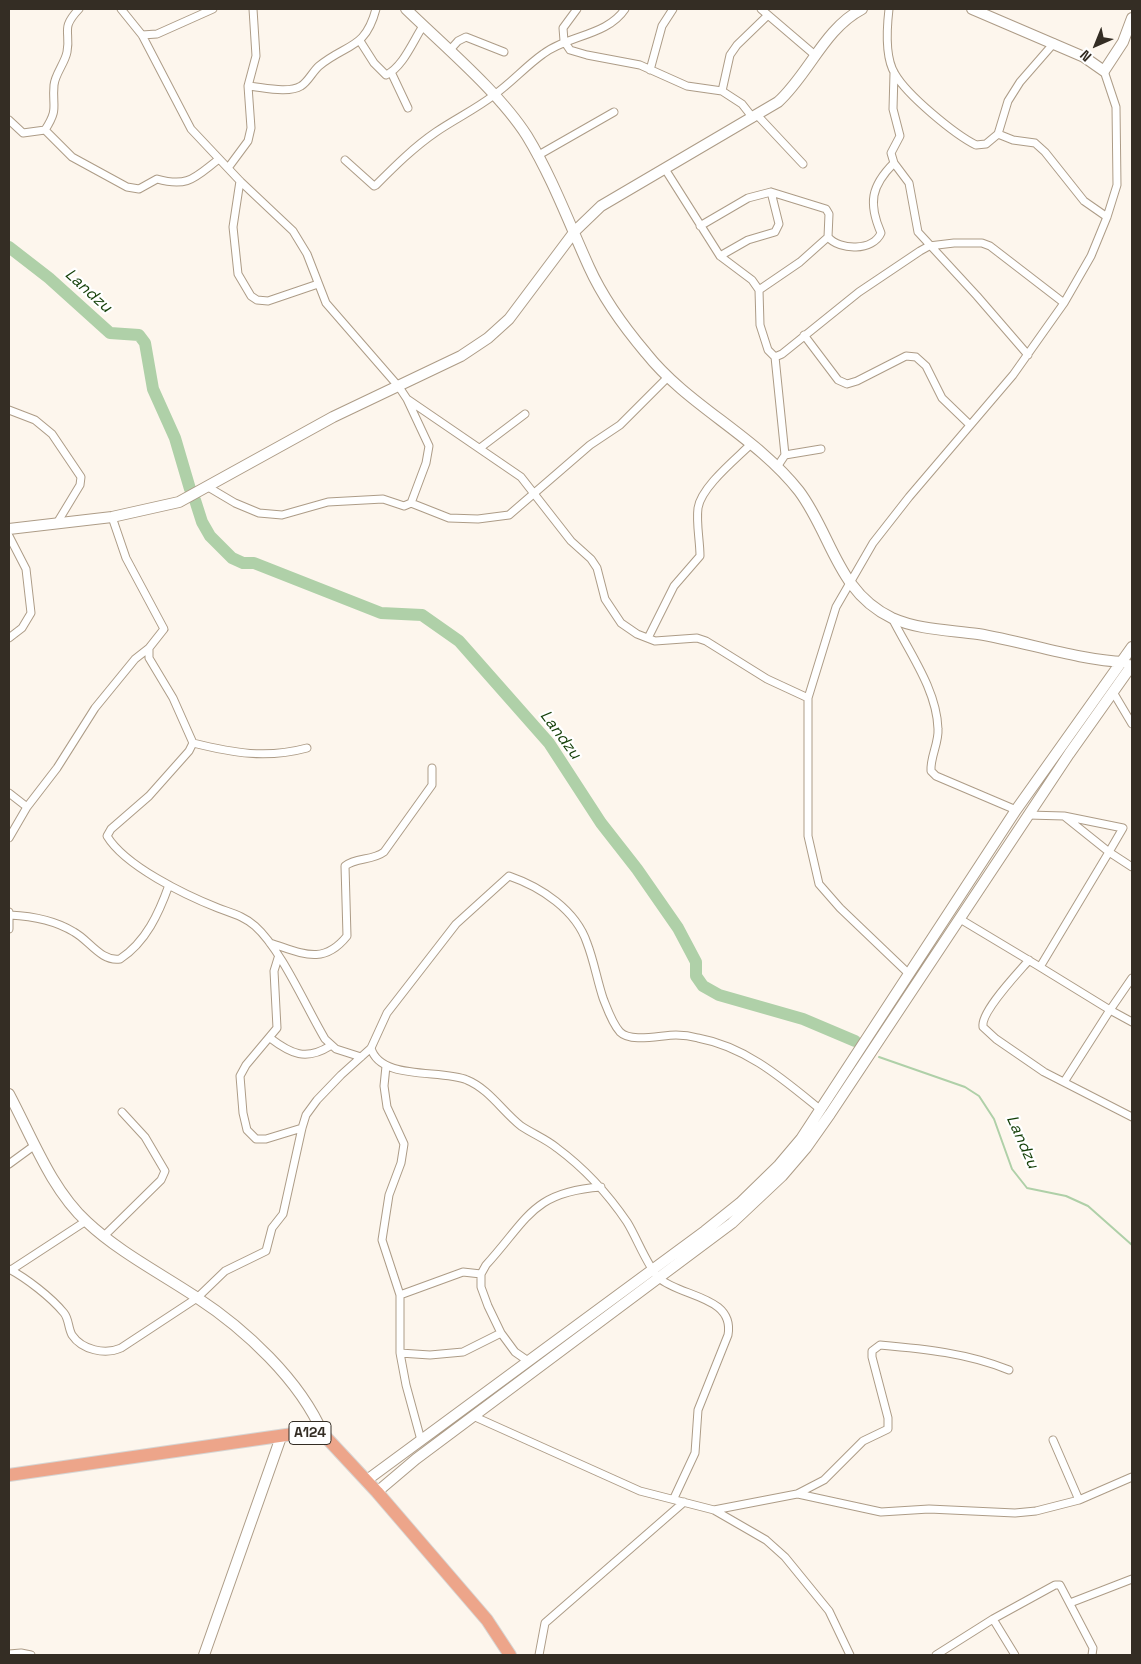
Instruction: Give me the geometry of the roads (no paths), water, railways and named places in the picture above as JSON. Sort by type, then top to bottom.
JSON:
[{"type":"highway","name":"A124","points":[[9,1475],[300,1433],[323,1434],[367,1480],[487,1620],[510,1655]]},
{"type":"street","points":[[45,130],[53,117],[56,102],[54,84],[67,52],[66,29],[79,9]]},
{"type":"street","points":[[121,9],[142,35],[186,120],[240,181],[293,231],[307,254],[326,303],[399,387],[407,399],[429,446],[423,470],[411,503]]},
{"type":"street","points":[[142,35],[158,34],[213,9]]},
{"type":"street","points":[[228,168],[248,141],[252,128],[248,86],[256,56],[253,9]]},
{"type":"street","points":[[248,86],[287,89],[302,86],[317,67],[339,51],[360,41],[373,22],[376,9]]},
{"type":"street","points":[[367,1480],[528,1361],[753,1205],[782,1176],[806,1148],[1028,815],[1132,664],[978,634],[937,630],[892,618],[870,603],[849,584],[799,492],[777,467],[668,377],[647,355],[618,317],[590,269],[575,231],[527,136],[494,96],[406,9]]},
{"type":"street","points":[[577,9],[563,28],[564,41],[570,50],[640,65],[688,86],[722,91],[742,104],[803,164]]},
{"type":"street","points":[[345,160],[374,186],[376,185],[407,155],[436,132],[494,96],[543,54],[564,41],[595,32],[620,16],[625,9]]},
{"type":"street","points":[[650,70],[662,26],[673,9]]},
{"type":"street","points":[[761,9],[816,56]]},
{"type":"street","points":[[9,529],[112,517],[179,502],[333,417],[461,356],[488,338],[520,306],[575,231],[601,206],[778,102],[794,88],[833,32],[862,9]]},
{"type":"street","points":[[889,9],[886,35],[894,73],[893,109],[900,132],[891,153],[894,164],[909,183],[918,232],[1028,355]]},
{"type":"street","points":[[909,974],[840,908],[819,884],[808,836],[808,698],[836,607],[849,584],[879,536],[1028,355],[1064,303],[1091,256],[1108,217],[1117,184],[1118,138],[1116,107],[1104,71],[1084,57],[972,9]]},
{"type":"street","points":[[722,91],[730,55],[767,16]]},
{"type":"street","points":[[1104,71],[1123,42],[1132,18]]},
{"type":"street","points":[[360,41],[382,73],[386,75],[392,72],[423,26]]},
{"type":"street","points":[[449,51],[458,41],[466,37],[504,52]]},
{"type":"street","points":[[894,73],[929,110],[969,142],[976,145],[986,144],[998,134],[1008,101],[1020,82],[1054,43]]},
{"type":"street","points":[[392,72],[408,108]]},
{"type":"street","points":[[537,156],[614,112]]},
{"type":"street","points":[[9,120],[18,131],[23,133],[45,130]]},
{"type":"street","points":[[45,130],[72,157],[128,187],[139,189],[157,178],[174,183],[189,181],[219,159]]},
{"type":"street","points":[[998,134],[1013,140],[1035,143],[1045,152],[1084,201],[1108,217]]},
{"type":"street","points":[[700,226],[748,198],[771,192],[826,209],[829,214],[828,237],[833,243],[844,248],[874,243],[881,233],[876,221],[873,202],[875,186],[881,176],[894,164]]},
{"type":"street","points":[[665,169],[720,256],[752,280],[759,290],[760,325],[768,350],[774,357],[785,455],[777,467]]},
{"type":"street","points":[[240,181],[233,227],[238,274],[251,296],[256,300],[268,301],[318,284]]},
{"type":"street","points":[[720,256],[748,240],[775,232],[779,224],[771,192]]},
{"type":"street","points":[[759,290],[800,262],[828,237]]},
{"type":"street","points":[[774,357],[782,354],[804,334],[859,292],[929,246],[954,243],[982,243],[990,246],[1064,303]]},
{"type":"street","points":[[804,334],[838,380],[847,384],[857,382],[906,356],[916,357],[926,366],[942,398],[970,425]]},
{"type":"street","points":[[208,486],[235,504],[259,513],[282,515],[328,502],[383,499],[404,506],[411,503],[449,518],[478,519],[509,515],[590,445],[620,424],[668,377]]},
{"type":"street","points":[[407,399],[521,477],[571,542],[591,559],[597,568],[605,599],[621,623],[655,641],[697,638],[706,641],[767,679],[808,698]]},
{"type":"street","points":[[9,410],[35,420],[52,434],[81,477],[80,485],[57,523]]},
{"type":"street","points":[[480,448],[525,414]]},
{"type":"street","points":[[648,638],[674,586],[700,556],[698,508],[702,498],[712,484],[751,444]]},
{"type":"street","points":[[785,455],[821,450]]},
{"type":"street","points":[[9,838],[27,807],[57,768],[95,708],[135,658],[149,648],[164,630],[126,558],[112,517]]},
{"type":"street","points":[[9,536],[26,569],[31,613],[22,628],[9,638]]},
{"type":"street","points":[[892,618],[924,680],[936,710],[939,731],[931,771],[936,776],[1016,810]]},
{"type":"street","points":[[377,1492],[656,1273],[740,1203],[779,1165],[821,1110],[1016,810],[1132,647]]},
{"type":"street","points":[[149,648],[149,658],[173,698],[193,743]]},
{"type":"street","points":[[1114,692],[1132,724]]},
{"type":"street","points":[[193,743],[264,756],[283,754],[307,748]]},
{"type":"street","points":[[193,743],[189,751],[149,796],[112,829],[107,836],[128,860],[169,885],[216,907],[243,917],[270,943],[330,1046],[361,1057]]},
{"type":"street","points":[[270,943],[315,956],[328,953],[340,945],[347,936],[348,901],[344,880],[345,866],[350,862],[376,858],[384,852],[432,785],[432,768]]},
{"type":"street","points":[[9,793],[27,807]]},
{"type":"street","points":[[1028,815],[1064,816],[1123,828],[1040,967]]},
{"type":"street","points":[[1064,816],[1109,852],[1132,867]]},
{"type":"street","points":[[86,1221],[10,1270],[38,1288],[63,1312],[72,1334],[78,1342],[91,1349],[107,1352],[121,1348],[197,1298],[225,1271],[266,1251],[272,1228],[283,1214],[306,1115],[317,1100],[371,1048],[387,1012],[456,924],[509,876],[549,897],[574,918],[587,942],[608,1009],[621,1033],[627,1036],[653,1038],[675,1035],[700,1038],[748,1056],[781,1077],[821,1110]]},
{"type":"street","points":[[9,929],[9,913],[24,915],[58,925],[80,935],[106,956],[120,959],[138,944],[152,924],[169,885]]},
{"type":"street","points":[[960,919],[1132,1022]]},
{"type":"street","points":[[278,958],[274,971],[277,1028],[246,1065],[240,1076],[240,1093],[247,1130],[256,1139],[266,1139],[302,1128]]},
{"type":"street","points":[[1029,960],[990,1008],[983,1019],[983,1027],[996,1039],[1044,1072],[1132,1116]]},
{"type":"street","points":[[1064,1082],[1132,978]]},
{"type":"street","points":[[270,1038],[285,1050],[299,1054],[313,1054],[330,1046]]},
{"type":"street","points":[[371,1048],[375,1057],[386,1066],[465,1079],[481,1088],[521,1126],[556,1147],[601,1187],[627,1222],[656,1273],[711,1303],[728,1315],[730,1324],[728,1335],[698,1410],[695,1452],[674,1498]]},
{"type":"street","points":[[386,1066],[384,1086],[386,1107],[404,1144],[401,1162],[389,1195],[382,1240],[400,1295],[400,1353],[421,1440]]},
{"type":"street","points":[[9,1094],[64,1194],[86,1221],[104,1236],[234,1324],[299,1393],[316,1416],[323,1434]]},
{"type":"street","points":[[104,1236],[161,1180],[164,1171],[145,1137],[122,1112]]},
{"type":"street","points":[[9,1164],[36,1145]]},
{"type":"street","points":[[528,1361],[515,1352],[502,1333],[481,1287],[481,1274],[486,1265],[538,1205],[556,1194],[576,1189],[601,1187]]},
{"type":"street","points":[[400,1295],[463,1272],[481,1274]]},
{"type":"street","points":[[400,1353],[430,1355],[463,1352],[502,1333]]},
{"type":"street","points":[[714,1510],[797,1494],[824,1480],[863,1441],[888,1429],[888,1418],[872,1357],[872,1350],[875,1347],[889,1346],[958,1354],[982,1359],[1009,1370]]},
{"type":"street","points":[[473,1416],[640,1491],[674,1498],[714,1510],[766,1540],[785,1558],[829,1611],[850,1655]]},
{"type":"street","points":[[204,1655],[281,1437]]},
{"type":"street","points":[[1053,1440],[1079,1500]]},
{"type":"street","points":[[797,1494],[881,1512],[929,1509],[1015,1513],[1036,1511],[1079,1500],[1132,1478]]},
{"type":"street","points":[[539,1655],[545,1623],[684,1502]]},
{"type":"street","points":[[1070,1604],[1132,1579]]},
{"type":"street","points":[[936,1655],[993,1619],[1055,1585],[1060,1585],[1093,1648],[1092,1655]]},
{"type":"street","points":[[993,1619],[1016,1655]]},
{"type":"street","points":[[9,1654],[21,1653],[30,1655]]},
{"type":"waterway","name":"Landzu","points":[[9,247],[49,278],[110,333],[139,335],[145,343],[153,389],[175,438],[190,489]]},
{"type":"waterway","name":"Landzu","points":[[195,500],[202,522],[210,536],[232,558],[243,563],[254,563],[381,613],[422,615],[459,641],[549,743],[601,823],[637,869],[678,928],[696,962],[696,976],[703,986],[719,995],[803,1019],[855,1041]]},
{"type":"waterway","name":"Landzu","points":[[879,1057],[965,1087],[979,1096],[994,1119],[1012,1169],[1027,1188],[1066,1196],[1088,1206],[1132,1245]]}]
